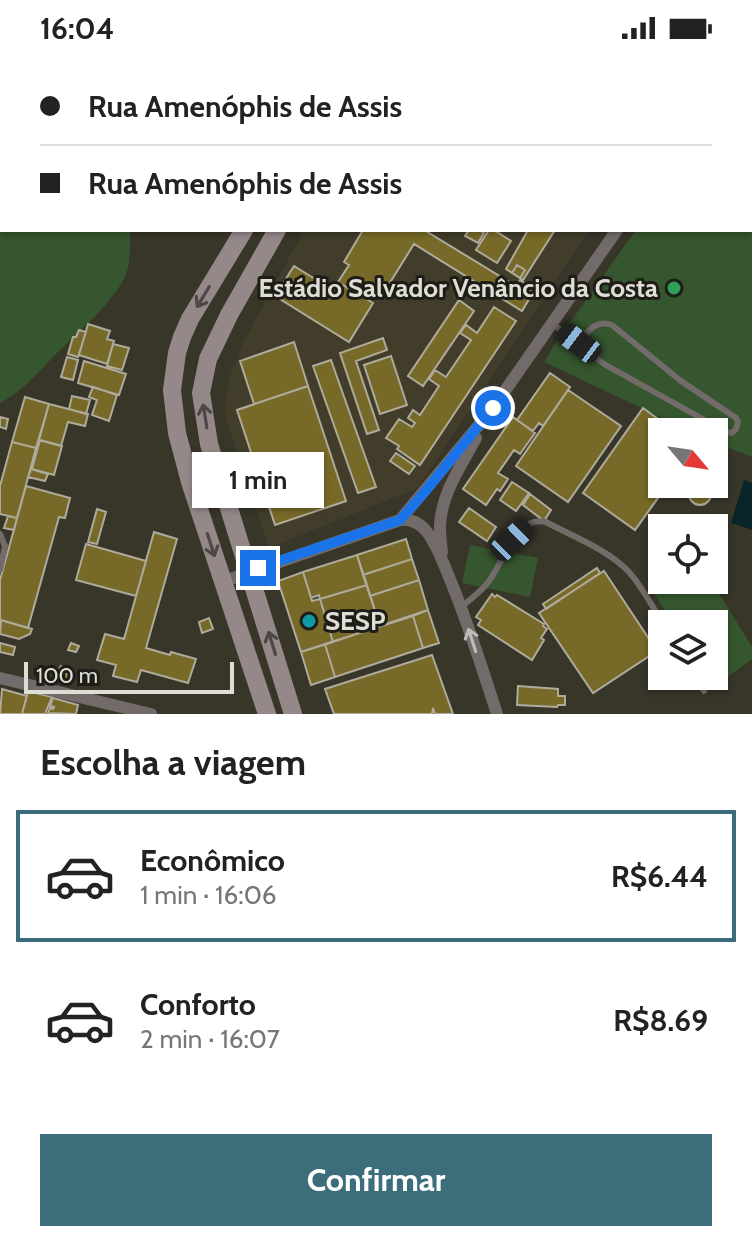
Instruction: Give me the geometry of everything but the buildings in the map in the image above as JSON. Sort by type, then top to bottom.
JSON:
[{"type":"main road","points":[[243,232],[190,319],[177,353],[172,390],[177,433],[222,582],[267,714]]},
{"type":"main road","points":[[276,232],[208,359],[201,393],[209,444],[293,714]]},
{"type":"street","points":[[400,520],[493,408],[616,232]]},
{"type":"street","points":[[443,563],[440,526],[444,502],[493,408]]},
{"type":"street","points":[[222,582],[400,520],[412,521],[425,529],[433,540],[461,607],[497,714]]},
{"type":"street","points":[[0,678],[151,714]]},
{"type":"lane","points":[[553,324],[604,364],[726,432],[732,433],[736,429],[736,418],[681,381],[612,325],[597,323],[579,343]]},
{"type":"lane","points":[[461,607],[491,580],[512,540],[530,523],[538,520],[613,558],[640,586],[655,610]]},
{"type":"lane","points":[[0,534],[5,546],[0,570]]},
{"type":"shaded area","points":[[303,232],[588,232],[418,488],[269,548],[224,412],[230,375],[245,339]]},
{"type":"green space","points":[[0,232],[130,232],[128,269],[113,296],[28,383],[0,403]]},
{"type":"green space","name":"Estádio Salvador Venâncio da Costa","points":[[635,232],[752,232],[752,457],[728,448],[728,418],[662,418],[544,362]]},
{"type":"green space","points":[[470,545],[538,558],[530,597],[462,583]]},
{"type":"green space","points":[[654,594],[720,594],[752,647],[752,659],[728,677],[728,610],[665,610]]},
{"type":"water","points":[[744,480],[752,483],[752,530],[731,523]]},
{"type":"place","name":"Estádio Salvador Venâncio da Costa","points":[[674,288]]},
{"type":"place","name":"SESP","points":[[309,621]]},
{"type":"route","points":[[258,568],[400,520],[493,408]]}]
